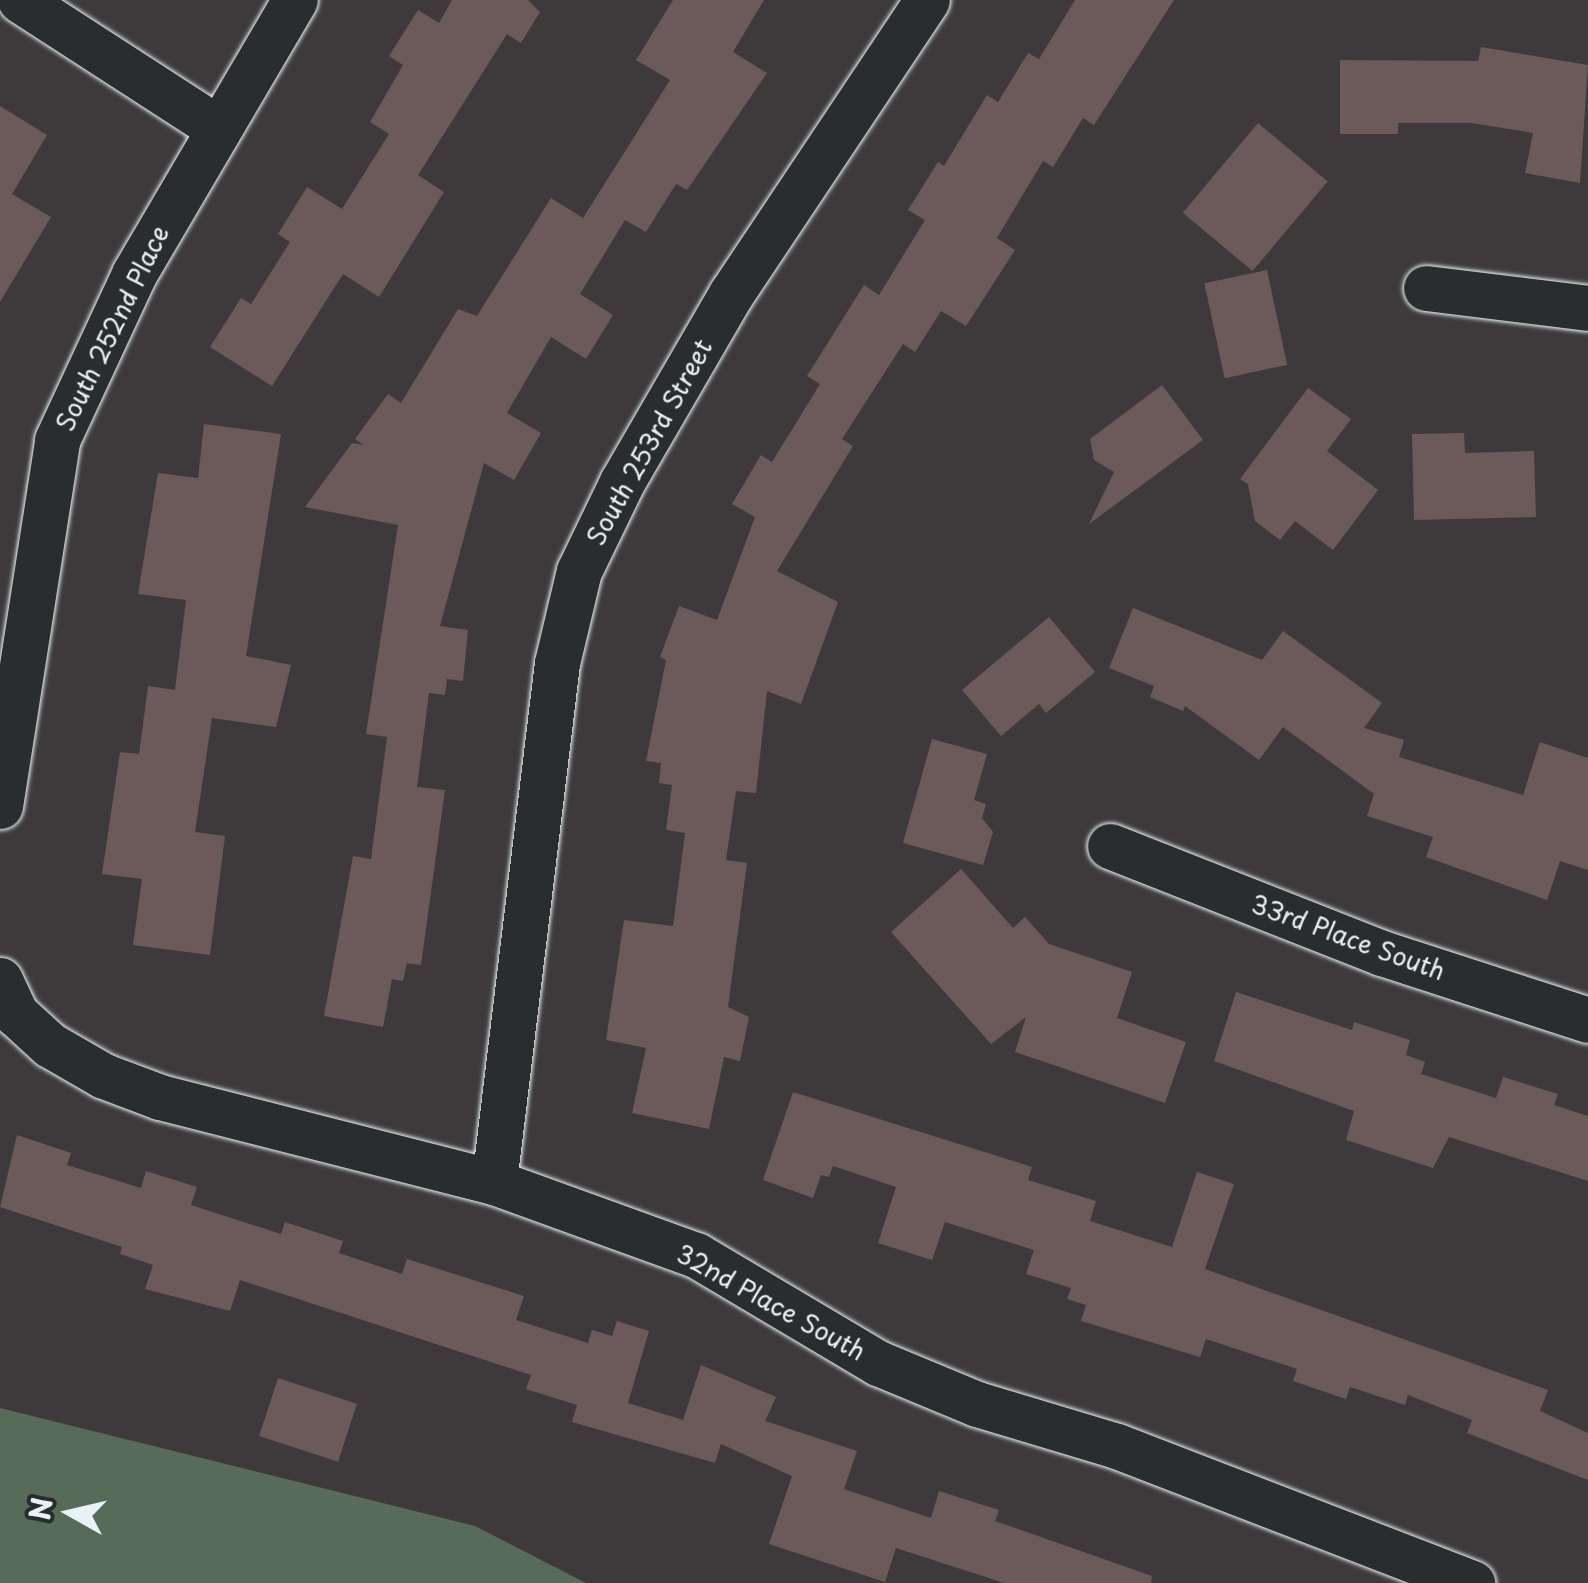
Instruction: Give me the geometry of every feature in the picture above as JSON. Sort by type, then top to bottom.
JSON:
[{"type":"street","points":[[20,0],[216,127]]},
{"type":"street","name":"South 252nd Place","points":[[0,806],[57,440],[134,274],[216,127],[296,0]]},
{"type":"street","name":"South 253rd Street","points":[[494,1182],[552,702],[580,571],[622,482],[731,294],[927,0]]},
{"type":"street","points":[[1426,288],[1588,308]]},
{"type":"street","name":"33rd Place South","points":[[1110,846],[1382,953],[1588,1020]]},
{"type":"street","name":"32nd Place South","points":[[8,997],[50,1045],[160,1097],[494,1182],[696,1255],[878,1362],[977,1404],[1117,1446],[1472,1583]]},
{"type":"green space","points":[[0,1408],[475,1526],[586,1583],[0,1583]]},
{"type":"building","points":[[452,0],[528,0],[540,12],[521,43],[507,34],[418,175],[444,192],[379,297],[343,274],[272,386],[210,347],[241,298],[251,304],[290,242],[278,234],[307,187],[342,209],[389,134],[370,122],[403,65],[389,56],[418,10],[439,23]]},
{"type":"building","points":[[673,0],[764,0],[733,52],[767,73],[687,190],[676,184],[646,232],[625,220],[580,294],[613,315],[586,359],[551,337],[507,413],[541,433],[514,480],[484,463],[440,626],[468,630],[463,681],[447,679],[445,695],[429,693],[417,787],[445,790],[421,965],[407,963],[403,981],[392,979],[383,1027],[324,1016],[353,856],[371,859],[387,737],[366,734],[398,525],[305,507],[352,443],[364,445],[355,439],[388,394],[401,403],[458,309],[477,316],[551,198],[583,218],[670,80],[636,60]]},
{"type":"building","points":[[1075,0],[1174,0],[1094,125],[1083,118],[1053,167],[1043,161],[997,238],[1015,250],[966,326],[941,311],[915,352],[903,344],[842,439],[853,446],[777,571],[838,602],[801,704],[767,691],[756,793],[736,791],[726,860],[747,863],[728,1007],[749,1017],[740,1061],[724,1057],[709,1129],[632,1113],[646,1048],[606,1040],[624,920],[673,926],[685,833],[666,830],[672,785],[659,783],[661,763],[646,761],[666,660],[660,657],[679,606],[717,620],[755,517],[732,504],[761,455],[772,462],[820,384],[807,376],[864,285],[879,295],[925,220],[908,210],[938,162],[944,166],[987,95],[998,102],[1028,53],[1039,59]]},
{"type":"building","points":[[1481,47],[1588,65],[1580,183],[1525,173],[1533,133],[1472,123],[1398,123],[1398,134],[1340,134],[1340,60],[1478,61]]},
{"type":"building","points":[[0,106],[47,135],[12,194],[51,217],[0,302]]},
{"type":"building","points":[[1258,123],[1328,181],[1253,271],[1183,213]]},
{"type":"building","points":[[1267,270],[1287,365],[1225,378],[1204,283]]},
{"type":"building","points":[[1162,385],[1203,440],[1089,524],[1114,472],[1094,460],[1090,439]]},
{"type":"building","points":[[1308,388],[1351,419],[1327,451],[1378,490],[1333,550],[1295,521],[1280,540],[1255,521],[1248,484],[1240,479]]},
{"type":"building","points":[[204,424],[281,434],[246,656],[291,665],[276,727],[212,718],[195,832],[225,836],[210,955],[133,945],[142,879],[102,874],[120,752],[139,754],[148,686],[175,690],[186,600],[138,594],[158,473],[198,478]]},
{"type":"building","points":[[1464,433],[1465,453],[1534,451],[1536,517],[1414,520],[1412,434]]},
{"type":"building","points":[[1133,608],[1262,660],[1283,631],[1382,703],[1364,728],[1404,740],[1399,757],[1523,795],[1540,742],[1588,758],[1588,870],[1560,861],[1547,900],[1426,857],[1433,837],[1367,816],[1374,794],[1283,727],[1259,760],[1185,706],[1183,711],[1150,697],[1154,686],[1109,668]]},
{"type":"building","points":[[1049,617],[1095,672],[1046,713],[1039,704],[1001,736],[962,690]]},
{"type":"building","points":[[932,739],[987,754],[974,800],[986,804],[982,818],[993,832],[983,865],[903,843]]},
{"type":"building","points":[[961,869],[1013,928],[1025,917],[1049,944],[1132,972],[1117,1018],[1186,1042],[1165,1103],[1015,1052],[1026,1017],[991,1044],[891,932]]},
{"type":"building","points":[[1236,992],[1352,1030],[1354,1022],[1410,1040],[1406,1055],[1425,1062],[1421,1074],[1496,1098],[1503,1077],[1558,1094],[1554,1105],[1588,1116],[1588,1181],[1449,1137],[1433,1168],[1346,1140],[1354,1111],[1214,1061]]},
{"type":"building","points":[[793,1092],[1032,1167],[1028,1180],[1096,1201],[1090,1221],[1172,1247],[1197,1172],[1234,1184],[1205,1269],[1548,1390],[1540,1411],[1588,1433],[1588,1480],[1467,1433],[1472,1420],[1408,1395],[1405,1405],[1350,1387],[1346,1399],[1293,1381],[1297,1369],[1206,1339],[1200,1357],[1081,1321],[1086,1305],[1067,1299],[1071,1288],[1026,1274],[1034,1250],[945,1222],[932,1260],[878,1243],[896,1187],[833,1166],[829,1177],[821,1175],[813,1198],[763,1180]]},
{"type":"building","points":[[17,1135],[71,1153],[67,1165],[141,1188],[146,1171],[197,1187],[191,1205],[281,1234],[285,1222],[343,1241],[339,1253],[402,1274],[407,1259],[524,1296],[516,1320],[588,1343],[592,1330],[612,1336],[617,1321],[649,1331],[628,1403],[683,1420],[701,1365],[776,1397],[765,1421],[857,1451],[844,1489],[931,1518],[939,1491],[999,1510],[995,1521],[1152,1576],[1151,1583],[1004,1583],[896,1548],[885,1582],[769,1544],[792,1476],[721,1444],[715,1463],[572,1422],[577,1405],[526,1389],[531,1375],[240,1280],[230,1311],[145,1289],[153,1265],[120,1254],[122,1247],[0,1207]]},
{"type":"building","points":[[278,1378],[357,1404],[338,1462],[259,1436]]}]
